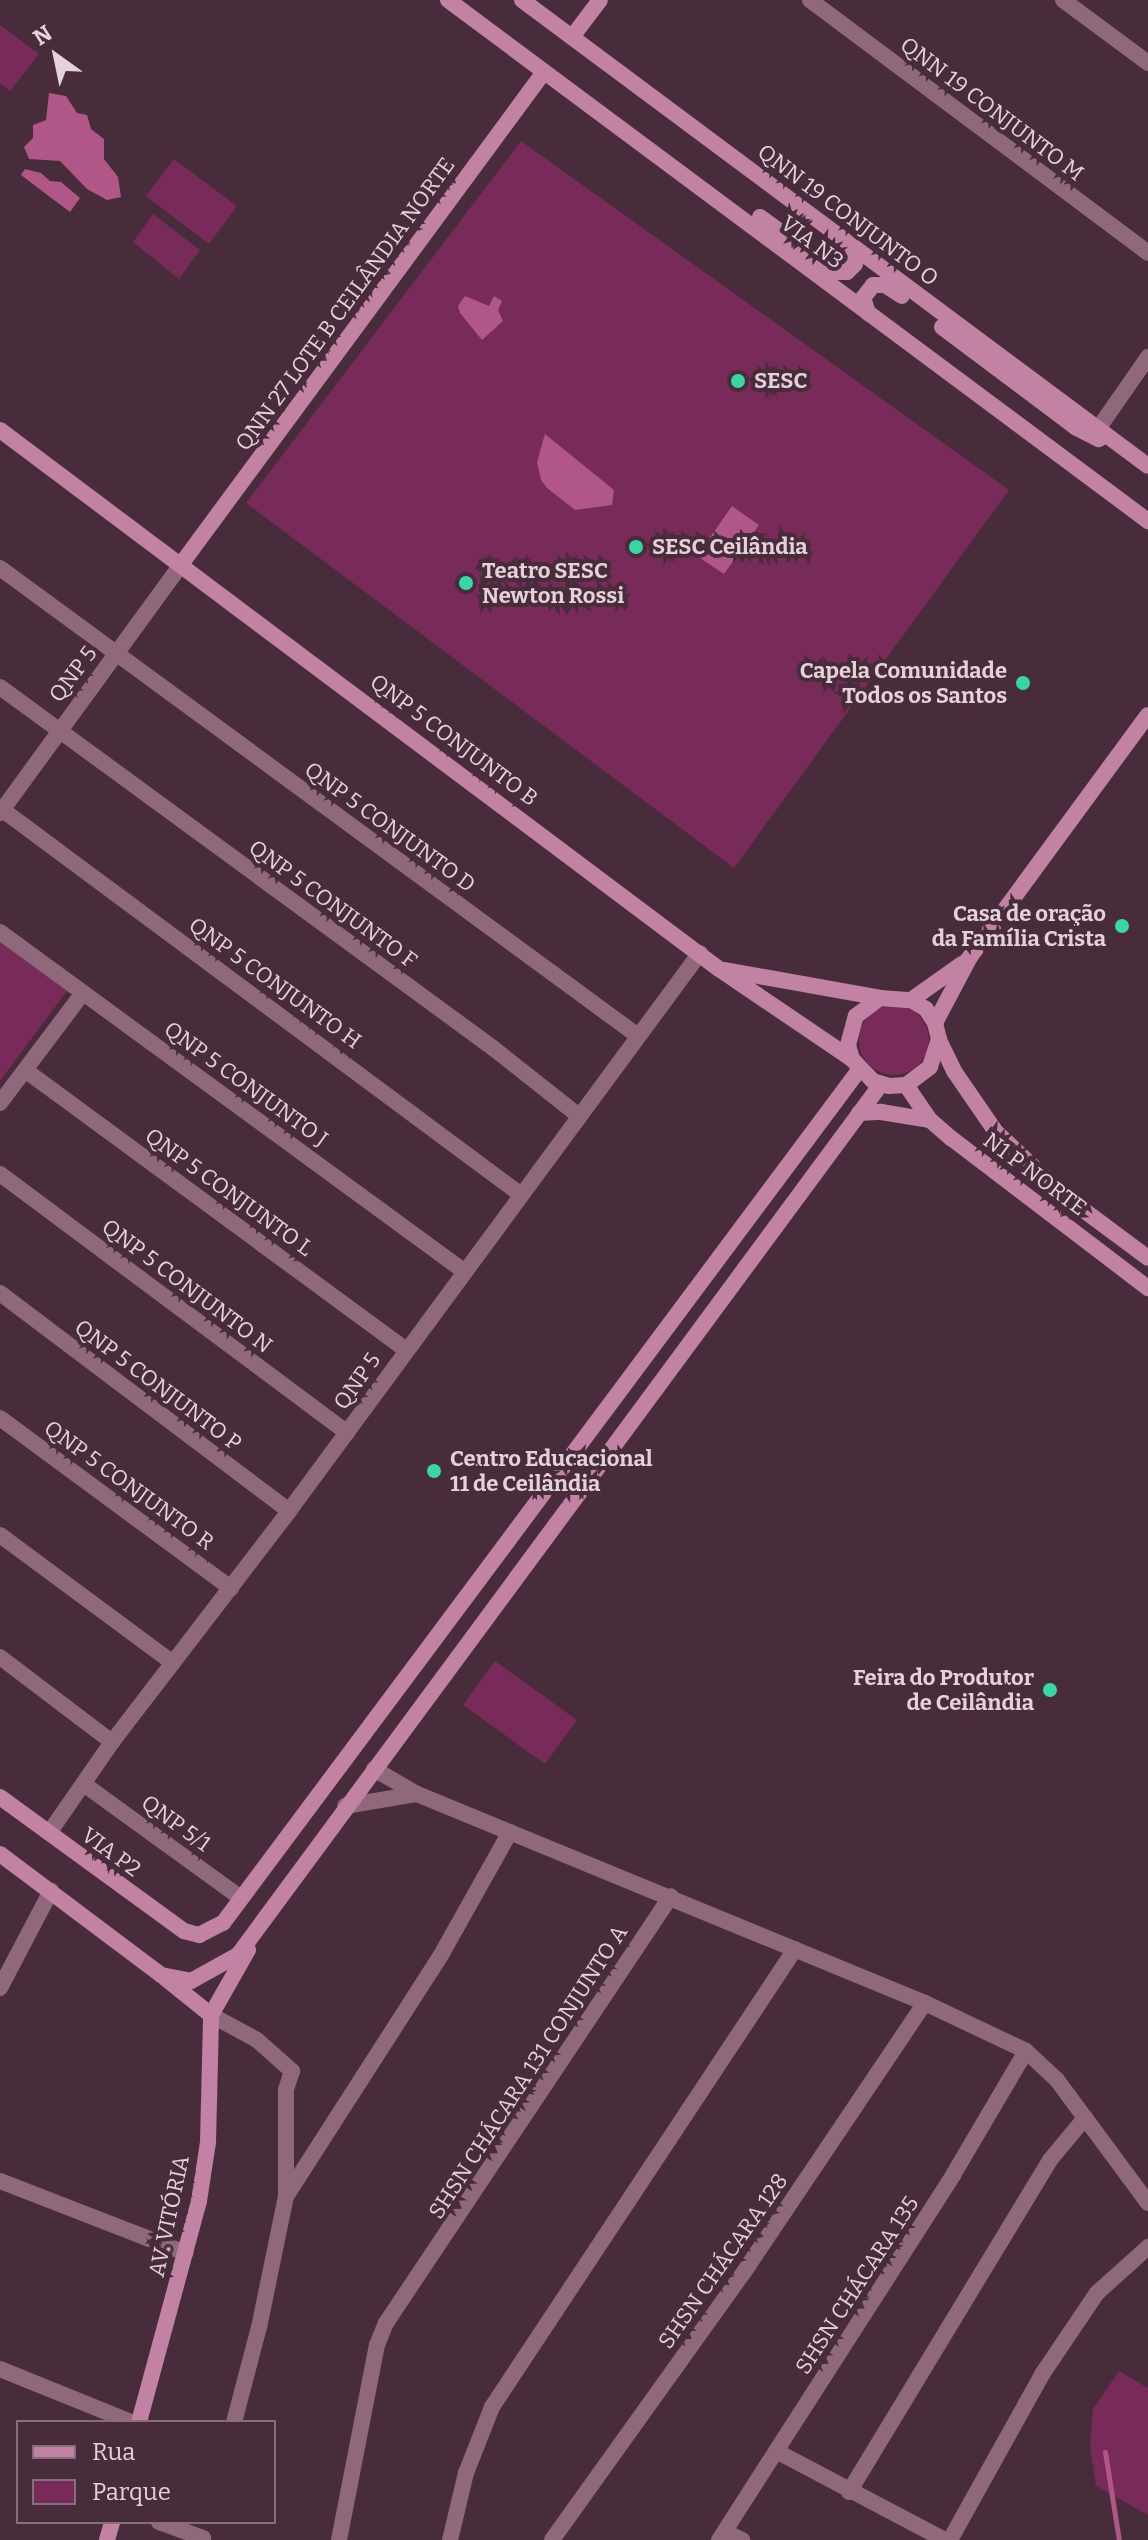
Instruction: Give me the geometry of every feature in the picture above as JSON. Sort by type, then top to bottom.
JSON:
[{"type":"main road","name":"VIA N3","points":[[448,0],[1148,521]]},
{"type":"main road","name":"QNN 19 CONJUNTO O","points":[[522,0],[1098,429]]},
{"type":"main road","points":[[572,37],[600,0]]},
{"type":"main road","name":"QNN 27 LOTE B CEILÂNDIA NORTE","points":[[182,563],[544,72]]},
{"type":"main road","points":[[579,98],[639,127],[831,270],[842,273],[852,268],[856,259],[851,246]]},
{"type":"main road","points":[[868,313],[863,304],[864,293],[873,285],[885,285],[1075,427],[1142,462]]},
{"type":"main road","points":[[1098,429],[1142,462]]},
{"type":"main road","name":"QNP 5 CONJUNTO B","points":[[0,430],[700,953]]},
{"type":"main road","points":[[700,953],[881,1084],[906,1085],[930,1067],[937,1031],[970,957],[1148,715]]},
{"type":"main road","points":[[911,1000],[970,957]]},
{"type":"main road","points":[[719,969],[880,998],[911,1000],[926,1009],[937,1031]]},
{"type":"main road","points":[[856,1065],[848,1045],[856,1016],[880,998]]},
{"type":"main road","name":"N1 P NORTE","points":[[937,1031],[966,1091],[996,1132],[1066,1197],[1148,1258]]},
{"type":"main road","points":[[241,1898],[856,1065]]},
{"type":"main road","points":[[0,1854],[211,2015],[261,1929],[345,1806],[881,1084]]},
{"type":"main road","name":"N1 P NORTE","points":[[906,1085],[930,1120],[1148,1288]]},
{"type":"main road","points":[[859,1113],[881,1112],[930,1120]]},
{"type":"main road","name":"VIA P2","points":[[0,1797],[171,1923],[199,1935],[223,1923],[241,1898]]},
{"type":"main road","points":[[161,1975],[191,1981],[238,1955],[261,1929]]},
{"type":"main road","name":"AV. VITÓRIA","points":[[140,2420],[186,2253],[208,2142],[211,2015]]},
{"type":"street","name":"QNN 19 CONJUNTO M","points":[[810,0],[1148,253]]},
{"type":"street","points":[[1063,0],[1148,63]]},
{"type":"street","points":[[1098,429],[1148,357]]},
{"type":"street","name":"QNP 5","points":[[1,810],[182,563]]},
{"type":"street","name":"QNP 5 CONJUNTO D","points":[[0,568],[638,1036]]},
{"type":"street","name":"QNP 5 CONJUNTO F","points":[[0,687],[493,1048],[579,1116]]},
{"type":"street","name":"QNP 5 CONJUNTO H","points":[[1,810],[520,1194]]},
{"type":"street","name":"QNP 5 CONJUNTO J","points":[[0,932],[465,1272]]},
{"type":"street","name":"QNP 5","points":[[49,1833],[112,1742],[289,1511],[700,953]]},
{"type":"street","points":[[0,1103],[83,993]]},
{"type":"street","name":"QNP 5 CONJUNTO L","points":[[25,1070],[406,1350]]},
{"type":"street","name":"QNP 5 CONJUNTO N","points":[[0,1174],[347,1433]]},
{"type":"street","name":"QNP 5 CONJUNTO P","points":[[0,1293],[289,1511]]},
{"type":"street","name":"QNP 5 CONJUNTO R","points":[[0,1418],[231,1588]]},
{"type":"street","points":[[0,1535],[173,1663]]},
{"type":"street","points":[[0,1657],[112,1742]]},
{"type":"street","points":[[374,1769],[417,1794],[925,2003],[1026,2051],[1057,2080],[1148,2203]]},
{"type":"street","name":"QNP 5/1","points":[[85,1785],[241,1898]]},
{"type":"street","points":[[345,1806],[417,1794]]},
{"type":"street","points":[[286,2196],[433,1968],[510,1832]]},
{"type":"street","points":[[0,1988],[51,1891]]},
{"type":"street","name":"SHSN CHÁCARA 131 CONJUNTO A","points":[[339,2540],[377,2345],[386,2323],[423,2272],[671,1896]]},
{"type":"street","points":[[450,2540],[466,2473],[492,2407],[795,1949]]},
{"type":"street","name":"SHSN CHÁCARA 128","points":[[552,2540],[748,2266],[925,2003]]},
{"type":"street","points":[[211,2015],[257,2040],[292,2071],[286,2090],[286,2196],[259,2327],[235,2420]]},
{"type":"street","name":"SHSN CHÁCARA 135","points":[[722,2536],[953,2175],[1026,2051]]},
{"type":"street","points":[[849,2492],[1050,2160],[1085,2118]]},
{"type":"street","points":[[0,2181],[186,2253]]},
{"type":"street","points":[[776,2451],[849,2492],[947,2540],[1043,2373],[1097,2293],[1148,2247]]},
{"type":"street","points":[[0,2369],[126,2420]]},
{"type":"street","points":[[167,2524],[204,2533]]},
{"type":"street","points":[[722,2536],[742,2540]]},
{"type":"green space","points":[[0,25],[39,54],[10,91],[0,83]]},
{"type":"green space","name":"SESC Ceilândia","points":[[521,141],[1009,490],[734,868],[246,503]]},
{"type":"green space","points":[[174,159],[237,206],[209,244],[146,196]]},
{"type":"green space","points":[[153,214],[200,250],[179,279],[133,242]]},
{"type":"green space","points":[[0,942],[67,991],[0,1081]]},
{"type":"green space","points":[[901,1005],[923,1020],[929,1040],[927,1054],[919,1065],[908,1073],[887,1075],[869,1065],[861,1054],[859,1033],[869,1015],[880,1007]]},
{"type":"green space","points":[[495,1661],[577,1720],[545,1764],[463,1705]]},
{"type":"green space","points":[[1119,2371],[1148,2388],[1148,2515],[1096,2486],[1090,2445],[1093,2409]]},
{"type":"shaded area","points":[[49,93],[66,96],[77,113],[87,115],[91,129],[104,139],[104,159],[118,177],[121,197],[107,200],[87,189],[60,161],[29,159],[24,147],[33,138],[33,125],[46,120]]},
{"type":"shaded area","points":[[25,169],[41,173],[50,181],[61,182],[80,198],[70,212],[21,175]]},
{"type":"shaded area","points":[[465,296],[489,306],[494,296],[502,301],[498,310],[503,321],[482,340],[460,313],[458,306]]},
{"type":"shaded area","points":[[545,434],[614,490],[612,505],[575,510],[547,488],[541,480],[537,462]]},
{"type":"shaded area","points":[[732,506],[759,525],[724,574],[697,556]]},
{"type":"waterway","points":[[1105,2452],[1119,2540]]},
{"type":"place","name":"SESC","points":[[738,381]]},
{"type":"place","name":"SESC Ceilândia","points":[[636,547]]},
{"type":"place","name":"Teatro SESC Newton Rossi","points":[[466,583]]},
{"type":"place","name":"Capela Comunidade Todos os Santos","points":[[1023,683]]},
{"type":"place","name":"Casa de oração da Família Crista","points":[[1122,926]]},
{"type":"place","name":"Centro Educacional 11 de Ceilândia","points":[[434,1471]]},
{"type":"place","name":"Feira do Produtor de Ceilândia","points":[[1050,1690]]}]
